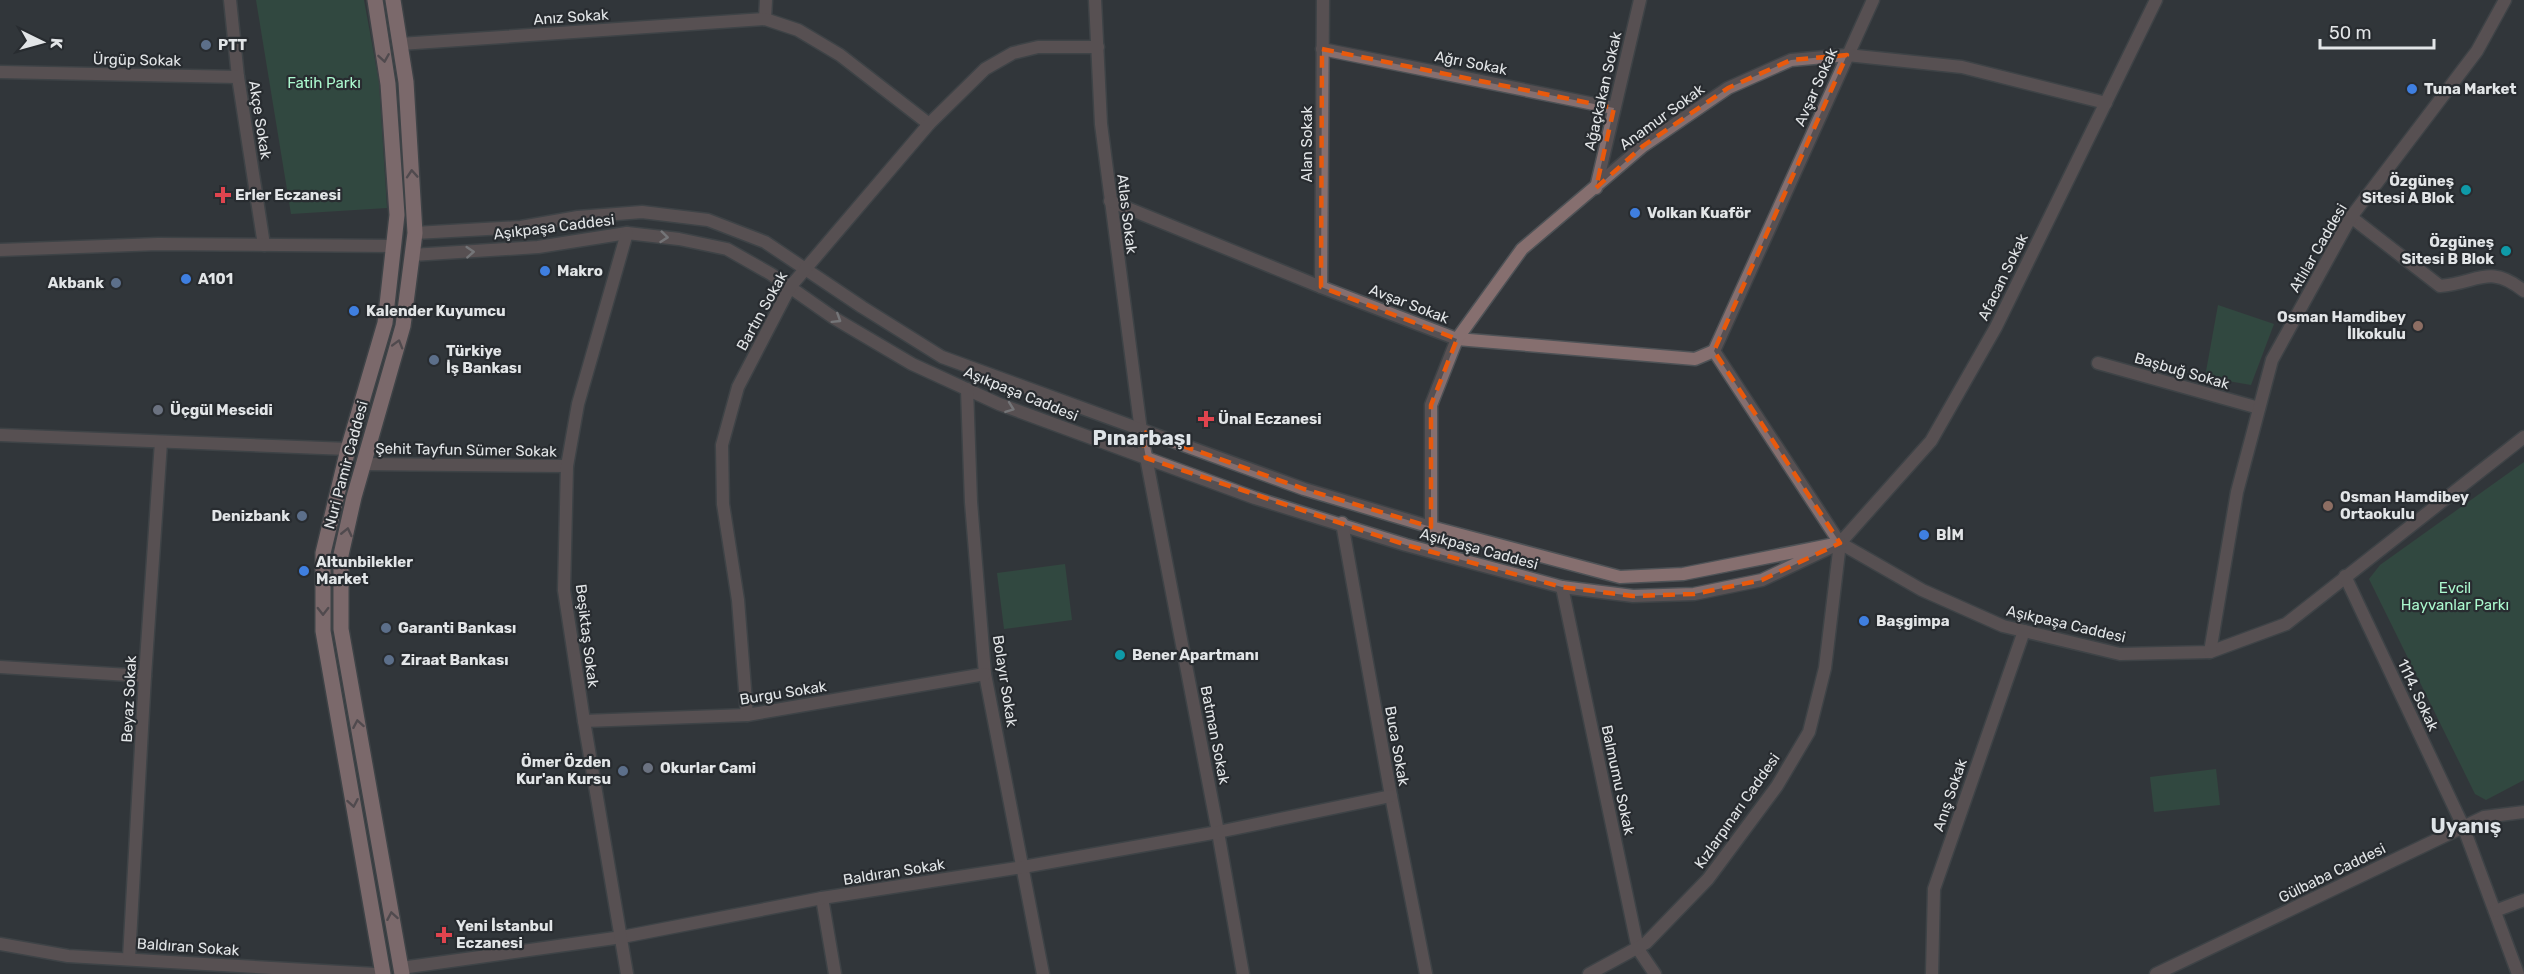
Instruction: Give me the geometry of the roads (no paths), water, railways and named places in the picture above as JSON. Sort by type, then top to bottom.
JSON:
[{"type":"main road","name":"Nuri Pamir Caddesi","points":[[375,0],[388,84],[397,215],[385,323],[348,449],[323,553],[323,631],[383,974]]},
{"type":"main road","name":"Nuri Pamir Caddesi","points":[[393,0],[406,82],[415,233],[403,326],[341,555],[341,629],[402,971]]},
{"type":"main road","points":[[394,246],[415,233]]},
{"type":"main road","points":[[394,246],[412,255]]},
{"type":"street","name":"Akçe Sokak","points":[[230,0],[238,77],[264,245]]},
{"type":"street","points":[[765,19],[766,0]]},
{"type":"street","name":"Atlas Sokak","points":[[1095,0],[1101,124],[1141,431]]},
{"type":"street","name":"Alan Sokak","points":[[1321,287],[1323,0]]},
{"type":"street","name":"Ağaçkakan Sokak","points":[[1596,188],[1640,0]]},
{"type":"street","name":"Avşar Sokak","points":[[1110,201],[1321,287],[1457,339],[1695,359],[1714,351],[1873,0]]},
{"type":"street","name":"Afacan Sokak","points":[[1840,543],[1931,441],[1996,327],[2156,0]]},
{"type":"street","name":"Atlılar Caddesi","points":[[2211,652],[2237,492],[2272,360],[2351,217],[2477,51],[2505,0]]},
{"type":"street","name":"Anız Sokak","points":[[400,44],[765,19],[798,30],[840,55],[929,124]]},
{"type":"street","name":"Bartın Sokak","points":[[747,715],[738,600],[723,504],[722,445],[738,387],[790,287],[929,124],[985,69],[1013,53],[1038,47],[1098,46]]},
{"type":"street","name":"Ağrı Sokak","points":[[1322,49],[1614,108]]},
{"type":"street","name":"Anamur Sokak","points":[[1431,527],[1431,405],[1457,339],[1522,249],[1643,146],[1728,88],[1791,60],[1847,55],[1962,67],[2106,102]]},
{"type":"street","name":"Ürgüp Sokak","points":[[0,72],[238,77]]},
{"type":"street","name":"Aşıkpaşa Caddesi","points":[[415,233],[521,227],[578,218],[642,212],[708,220],[765,242],[942,357],[1304,489],[1431,527],[1620,577],[1683,574],[1840,543],[1922,590],[2003,626],[2120,654],[2211,652],[2286,624],[2524,437]]},
{"type":"street","points":[[2351,217],[2440,286],[2461,284],[2480,275],[2496,276],[2514,283],[2524,291]]},
{"type":"street","name":"Aşıkpaşa Caddesi","points":[[412,255],[538,248],[627,233],[679,239],[727,249],[790,287],[834,318],[912,364],[999,404],[1255,498],[1342,523],[1406,545],[1562,587],[1632,596],[1694,594],[1762,580],[1840,543]]},
{"type":"street","name":"Beşiktaş Sokak","points":[[627,233],[578,404],[567,466],[564,590],[627,974]]},
{"type":"street","points":[[0,250],[158,244],[394,246]]},
{"type":"street","points":[[1714,351],[1840,543]]},
{"type":"street","name":"Başbuğ Sokak","points":[[2098,363],[2259,408]]},
{"type":"street","name":"Bolayır Sokak","points":[[967,390],[971,502],[985,674],[1043,974]]},
{"type":"street","name":"Batman Sokak","points":[[1141,431],[1243,974]]},
{"type":"street","points":[[0,435],[348,449]]},
{"type":"street","name":"Beyaz Sokak","points":[[129,958],[161,442]]},
{"type":"street","name":"Şehit Tayfun Sümer Sokak","points":[[364,464],[567,466]]},
{"type":"street","name":"Buca Sokak","points":[[1342,523],[1391,796],[1426,974]]},
{"type":"street","name":"Kızlarpınarı Caddesi","points":[[1589,974],[1638,949],[1708,879],[1777,786],[1809,732],[1825,668],[1840,543]]},
{"type":"street","name":"1114. Sokak","points":[[2345,576],[2463,826],[2518,974]]},
{"type":"street","name":"Balmumu Sokak","points":[[1562,587],[1638,949],[1655,974]]},
{"type":"street","name":"Anış Sokak","points":[[1932,974],[1934,889],[2024,631]]},
{"type":"street","points":[[0,667],[145,676]]},
{"type":"street","name":"Burgu Sokak","points":[[584,722],[747,715],[985,674]]},
{"type":"street","name":"Baldıran Sokak","points":[[402,971],[622,937],[822,898],[1023,867],[1218,832],[1391,796]]},
{"type":"street","name":"Gülbaba Caddesi","points":[[2156,974],[2463,826],[2484,817],[2524,812]]},
{"type":"street","points":[[822,898],[836,974]]},
{"type":"street","points":[[2495,911],[2524,900]]},
{"type":"street","name":"Baldıran Sokak","points":[[0,944],[68,956],[375,974]]},
{"type":"place","name":"PTT","points":[[206,45]]},
{"type":"place","name":"Tuna Market","points":[[2412,89]]},
{"type":"place","name":"Özgüneş Sitesi A Blok","points":[[2466,190]]},
{"type":"place","name":"Erler Eczanesi","points":[[223,195]]},
{"type":"place","name":"Volkan Kuaför","points":[[1635,213]]},
{"type":"place","name":"Özgüneş Sitesi B Blok","points":[[2506,251]]},
{"type":"place","name":"Makro","points":[[545,271]]},
{"type":"place","name":"A101","points":[[186,279]]},
{"type":"place","name":"Akbank","points":[[116,283]]},
{"type":"place","name":"Kalender Kuyumcu","points":[[354,311]]},
{"type":"place","name":"Osman Hamdibey İlkokulu","points":[[2418,326]]},
{"type":"place","name":"Türkiye İş Bankası","points":[[434,360]]},
{"type":"place","name":"Üçgül Mescidi","points":[[158,410]]},
{"type":"place","name":"Ünal Eczanesi","points":[[1206,419]]},
{"type":"place","name":"Osman Hamdibey Ortaokulu","points":[[2328,506]]},
{"type":"place","name":"Denizbank","points":[[302,516]]},
{"type":"place","name":"BİM","points":[[1924,535]]},
{"type":"place","name":"Altunbilekler Market","points":[[304,571]]},
{"type":"place","name":"Başgimpa","points":[[1864,621]]},
{"type":"place","name":"Garanti Bankası","points":[[386,628]]},
{"type":"place","name":"Bener Apartmanı","points":[[1120,655]]},
{"type":"place","name":"Ziraat Bankası","points":[[389,660]]},
{"type":"place","name":"Okurlar Cami","points":[[648,768]]},
{"type":"place","name":"Ömer Özden Kur'an Kursu","points":[[623,771]]},
{"type":"place","name":"Yeni İstanbul Eczanesi","points":[[444,935]]},
{"type":"district","name":"Pınarbaşı","points":[[1142,438]]},
{"type":"district","name":"Uyanış","points":[[2466,826]]},
{"type":"park label","name":"Fatih Parkı","points":[[324,83]]},
{"type":"park label","name":"Evcil Hayvanlar Parkı","points":[[2455,596]]}]
